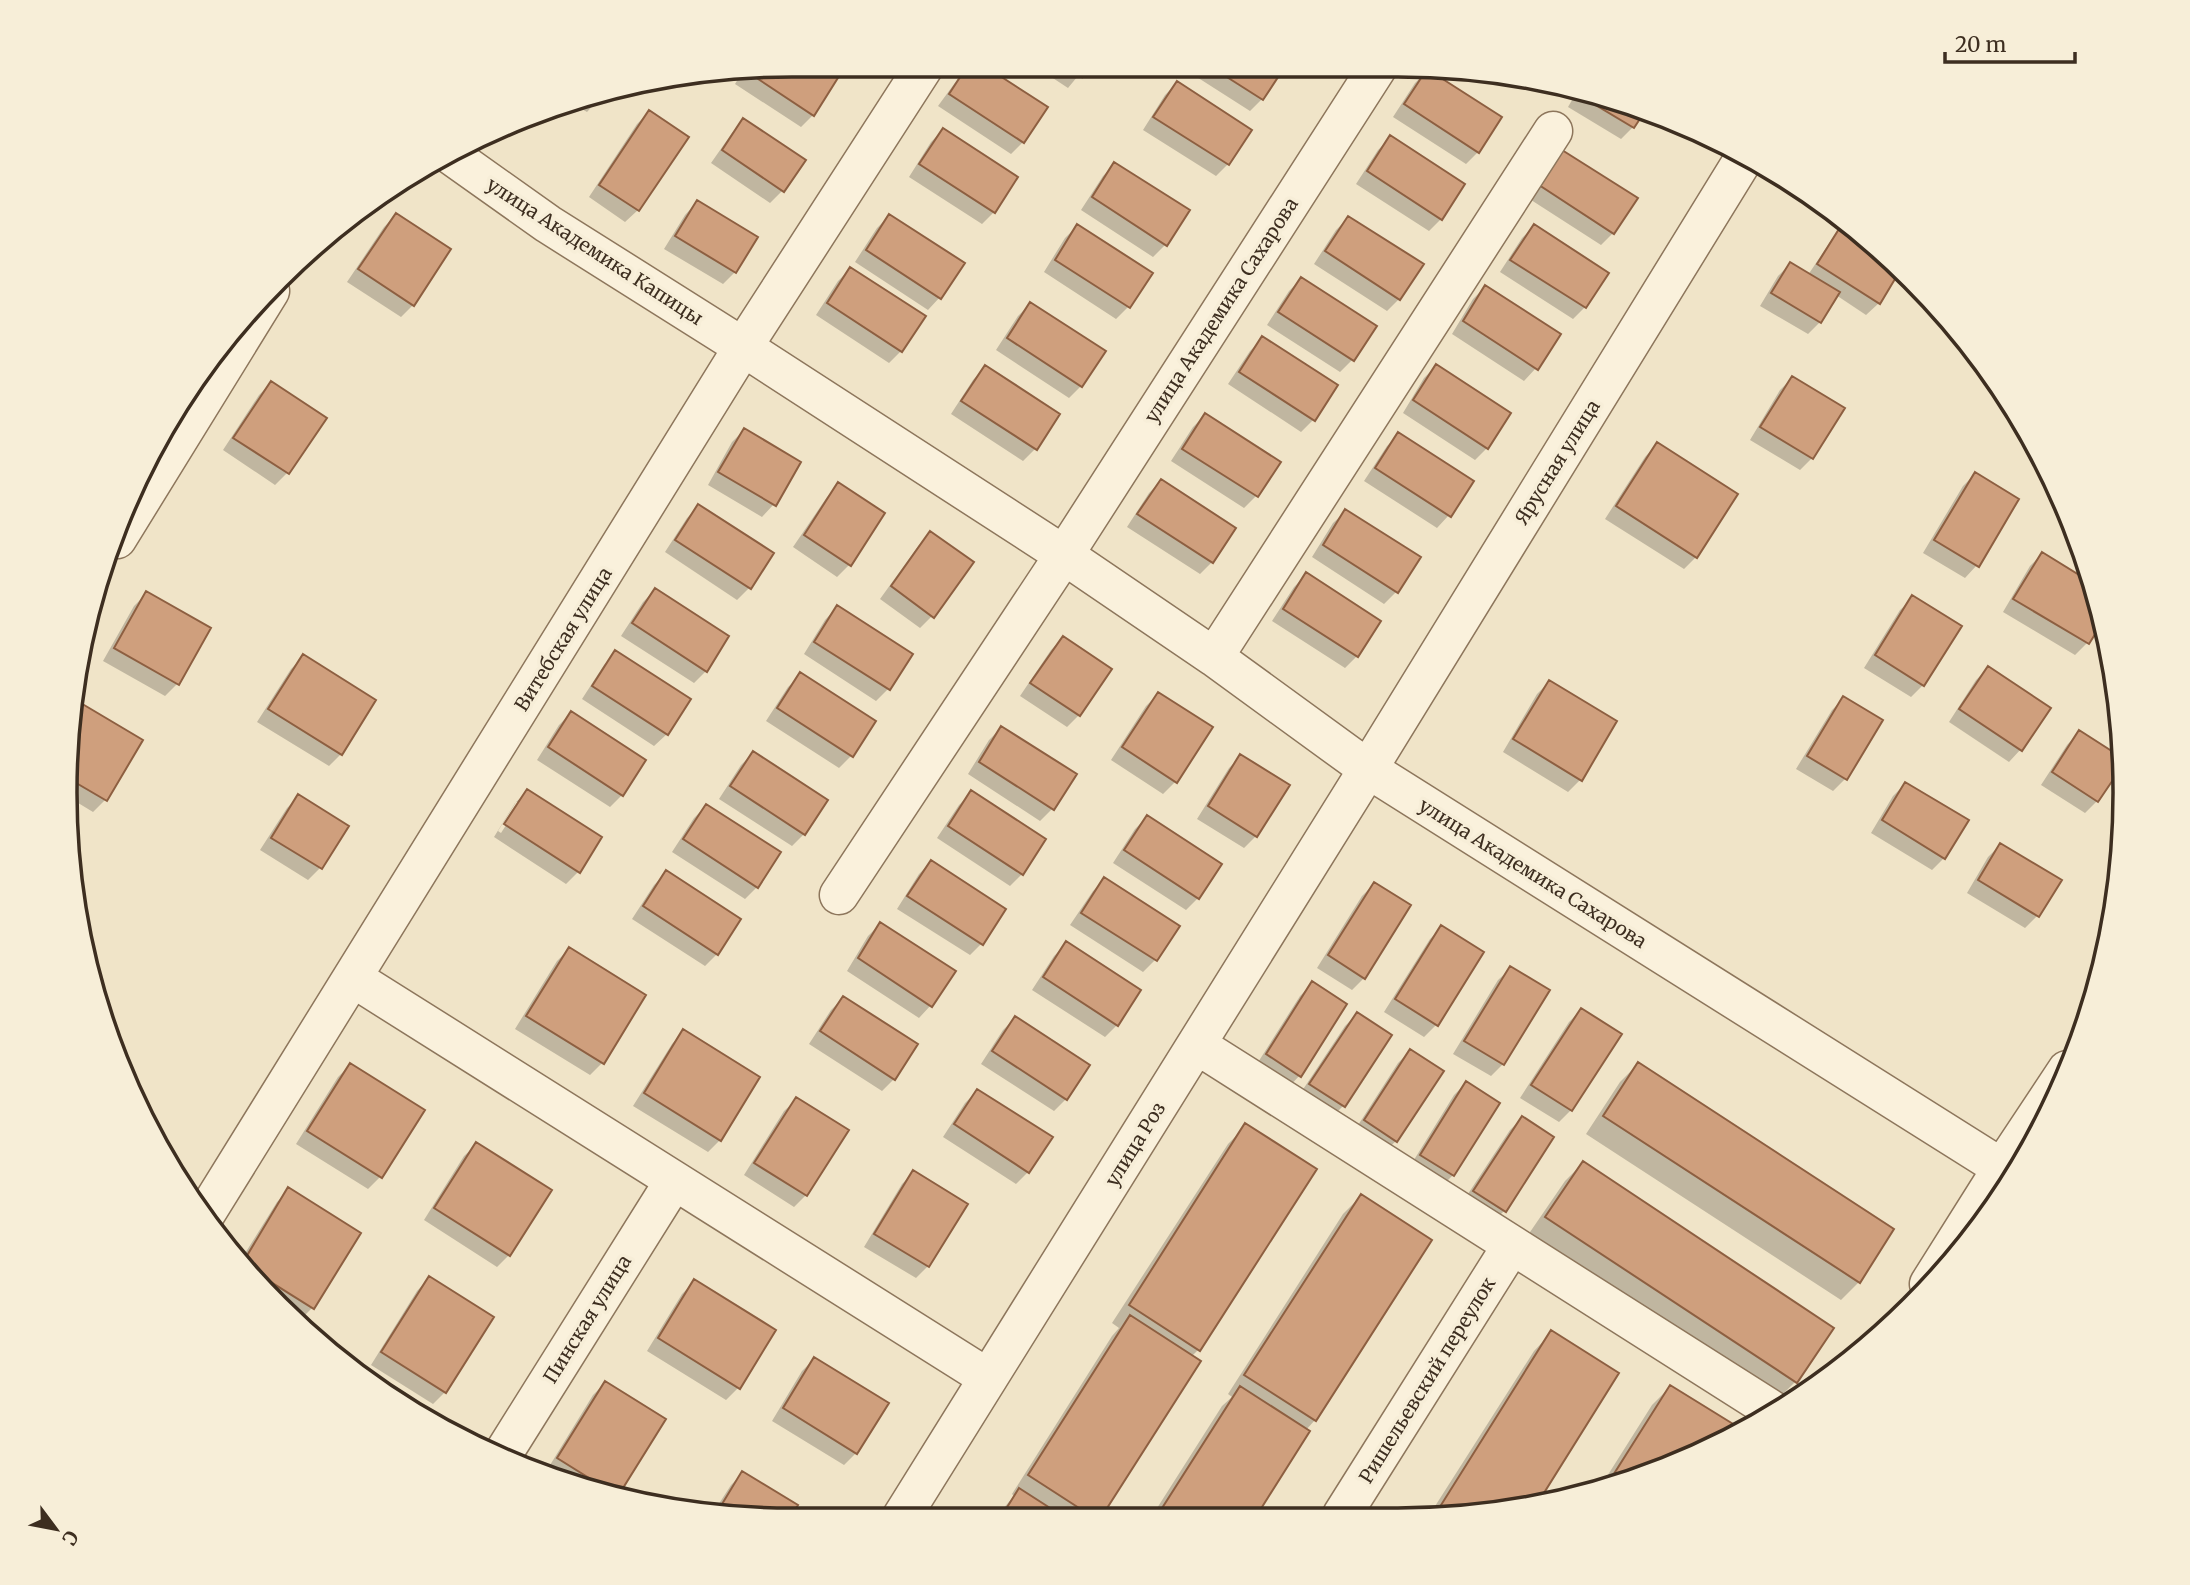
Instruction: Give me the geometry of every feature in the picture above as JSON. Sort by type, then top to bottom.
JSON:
[{"type":"street","name":"Витебская улица","points":[[210,1207],[743,347],[917,77]]},
{"type":"street","name":"улица Академика Сахарова","points":[[839,895],[1064,555],[1371,77]]},
{"type":"street","points":[[1214,657],[1553,131]]},
{"type":"street","name":"улица Академика Капицы","points":[[458,160],[548,224],[743,347]]},
{"type":"street","name":"Ярусная улица","points":[[1368,769],[1740,165]]},
{"type":"street","points":[[136,508],[241,337]]},
{"type":"street","name":"улица Академика Сахарова","points":[[743,347],[1064,555],[1214,657],[1368,769],[2005,1170]]},
{"type":"street","name":"улица Роз","points":[[907,1508],[1368,769]]},
{"type":"street","points":[[353,978],[988,1378]]},
{"type":"street","points":[[1197,1045],[1765,1406]]},
{"type":"street","name":"Пинская улица","points":[[507,1448],[674,1181]]},
{"type":"street","name":"Ришельевский переулок","points":[[1346,1508],[1512,1245]]},
{"type":"building","points":[[838,77],[814,116],[757,79]]},
{"type":"building","points":[[960,77],[1002,77],[1048,107],[1024,143],[949,94]]},
{"type":"building","points":[[1227,77],[1278,77],[1263,100]]},
{"type":"building","points":[[1421,78],[1443,79],[1502,117],[1479,153],[1404,104]]},
{"type":"building","points":[[1177,81],[1252,130],[1229,165],[1153,117]]},
{"type":"building","points":[[1596,105],[1639,120],[1634,128]]},
{"type":"building","points":[[649,110],[689,137],[639,211],[599,185]]},
{"type":"building","points":[[743,118],[806,160],[784,192],[722,150]]},
{"type":"building","points":[[943,128],[1018,177],[995,213],[919,164]]},
{"type":"building","points":[[1390,135],[1465,184],[1442,220],[1367,171]]},
{"type":"building","points":[[1562,150],[1638,198],[1614,234],[1539,185]]},
{"type":"building","points":[[1114,162],[1190,210],[1167,246],[1092,197]]},
{"type":"building","points":[[697,200],[758,237],[736,273],[675,236]]},
{"type":"building","points":[[396,213],[451,249],[414,306],[358,269]]},
{"type":"building","points":[[889,214],[965,263],[941,299],[866,250]]},
{"type":"building","points":[[1348,216],[1424,264],[1400,300],[1325,251]]},
{"type":"building","points":[[1077,224],[1153,273],[1130,308],[1055,260]]},
{"type":"building","points":[[1534,224],[1609,273],[1586,308],[1510,260]]},
{"type":"building","points":[[1839,230],[1895,279],[1880,304],[1817,264]]},
{"type":"building","points":[[1790,262],[1840,292],[1821,323],[1771,293]]},
{"type":"building","points":[[850,267],[926,316],[902,352],[827,303]]},
{"type":"building","points":[[1301,277],[1377,326],[1354,361],[1278,312]]},
{"type":"building","points":[[1485,285],[1561,334],[1538,370],[1463,321]]},
{"type":"building","points":[[1030,302],[1106,351],[1082,387],[1007,338]]},
{"type":"building","points":[[1262,336],[1338,385],[1315,421],[1239,372]]},
{"type":"building","points":[[1436,364],[1511,413],[1488,449],[1413,400]]},
{"type":"building","points":[[985,365],[1060,414],[1037,450],[961,401]]},
{"type":"building","points":[[1792,376],[1845,408],[1813,459],[1760,427]]},
{"type":"building","points":[[271,381],[327,418],[289,474],[233,438]]},
{"type":"building","points":[[1205,413],[1281,462],[1258,497],[1182,449]]},
{"type":"building","points":[[744,428],[801,462],[776,506],[718,472]]},
{"type":"building","points":[[1398,432],[1474,481],[1451,517],[1375,468]]},
{"type":"building","points":[[1657,442],[1738,494],[1697,558],[1616,506]]},
{"type":"building","points":[[1975,472],[2019,499],[1979,567],[1934,540]]},
{"type":"building","points":[[1161,479],[1236,528],[1213,563],[1137,514]]},
{"type":"building","points":[[838,482],[885,513],[851,566],[804,535]]},
{"type":"building","points":[[698,504],[774,553],[751,589],[675,540]]},
{"type":"building","points":[[1345,509],[1421,557],[1398,593],[1323,545]]},
{"type":"building","points":[[930,531],[974,562],[934,618],[891,586]]},
{"type":"building","points":[[2042,552],[2079,575],[2095,634],[2089,644],[2013,599]]},
{"type":"building","points":[[1306,572],[1381,621],[1358,657],[1283,609]]},
{"type":"building","points":[[655,588],[729,636],[707,672],[632,623]]},
{"type":"building","points":[[146,591],[211,628],[179,685],[114,648]]},
{"type":"building","points":[[1912,595],[1962,626],[1924,686],[1875,655]]},
{"type":"building","points":[[837,605],[913,654],[890,690],[814,642]]},
{"type":"building","points":[[1063,636],[1112,669],[1080,716],[1030,683]]},
{"type":"building","points":[[615,650],[691,699],[668,735],[592,686]]},
{"type":"building","points":[[303,654],[376,700],[342,755],[268,709]]},
{"type":"building","points":[[1988,666],[2051,708],[2022,751],[1959,709]]},
{"type":"building","points":[[800,672],[876,721],[853,757],[777,708]]},
{"type":"building","points":[[1549,680],[1617,721],[1582,781],[1513,739]]},
{"type":"building","points":[[1158,692],[1213,727],[1177,783],[1122,747]]},
{"type":"building","points":[[1843,696],[1883,720],[1847,780],[1807,756]]},
{"type":"building","points":[[83,704],[143,740],[107,801],[77,784]]},
{"type":"building","points":[[571,711],[646,760],[623,796],[548,747]]},
{"type":"building","points":[[1001,726],[1077,774],[1054,810],[979,762]]},
{"type":"building","points":[[2079,730],[2111,751],[2113,781],[2098,802],[2052,772]]},
{"type":"building","points":[[753,751],[828,800],[805,835],[730,786]]},
{"type":"building","points":[[1240,754],[1290,785],[1257,837],[1208,806]]},
{"type":"building","points":[[1905,782],[1969,820],[1945,859],[1882,820]]},
{"type":"building","points":[[527,789],[602,837],[580,873],[504,824]]},
{"type":"building","points":[[971,790],[1046,839],[1023,875],[948,826]]},
{"type":"building","points":[[298,794],[349,826],[322,869],[271,838]]},
{"type":"building","points":[[706,804],[781,852],[758,888],[683,839]]},
{"type":"building","points":[[1147,815],[1222,864],[1199,899],[1124,850]]},
{"type":"building","points":[[2000,843],[2062,880],[2039,917],[1978,880]]},
{"type":"building","points":[[931,860],[1006,909],[983,945],[907,896]]},
{"type":"building","points":[[666,870],[741,919],[718,955],[643,906]]},
{"type":"building","points":[[1104,877],[1180,926],[1157,961],[1081,913]]},
{"type":"building","points":[[1374,882],[1411,905],[1365,979],[1328,955]]},
{"type":"building","points":[[880,922],[956,971],[932,1007],[858,958]]},
{"type":"building","points":[[1441,925],[1484,952],[1438,1026],[1395,999]]},
{"type":"building","points":[[1066,941],[1141,990],[1118,1026],[1043,977]]},
{"type":"building","points":[[569,947],[646,995],[604,1064],[526,1016]]},
{"type":"building","points":[[1510,966],[1550,990],[1504,1065],[1464,1041]]},
{"type":"building","points":[[1312,981],[1347,1004],[1301,1077],[1266,1054]]},
{"type":"building","points":[[843,996],[918,1044],[895,1080],[820,1031]]},
{"type":"building","points":[[1581,1008],[1622,1034],[1572,1111],[1531,1085]]},
{"type":"building","points":[[1357,1012],[1392,1035],[1345,1107],[1309,1084]]},
{"type":"building","points":[[1015,1016],[1090,1065],[1067,1100],[992,1051]]},
{"type":"building","points":[[683,1029],[760,1077],[721,1141],[644,1093]]},
{"type":"building","points":[[1410,1049],[1444,1071],[1397,1142],[1364,1120]]},
{"type":"building","points":[[1638,1062],[1894,1229],[1860,1283],[1603,1116]]},
{"type":"building","points":[[350,1063],[425,1110],[382,1178],[307,1131]]},
{"type":"building","points":[[1466,1081],[1500,1103],[1454,1176],[1420,1155]]},
{"type":"building","points":[[977,1089],[1053,1137],[1029,1173],[954,1124]]},
{"type":"building","points":[[796,1097],[849,1130],[807,1196],[754,1163]]},
{"type":"building","points":[[1522,1116],[1554,1137],[1506,1212],[1473,1191]]},
{"type":"building","points":[[1245,1123],[1317,1169],[1200,1351],[1129,1305]]},
{"type":"building","points":[[476,1142],[552,1190],[510,1256],[434,1208]]},
{"type":"building","points":[[1583,1161],[1834,1328],[1797,1383],[1545,1217]]},
{"type":"building","points":[[913,1170],[968,1204],[929,1267],[874,1234]]},
{"type":"building","points":[[288,1187],[361,1233],[314,1309],[274,1284],[247,1255]]},
{"type":"building","points":[[1361,1194],[1432,1240],[1316,1421],[1244,1375]]},
{"type":"building","points":[[429,1276],[494,1317],[446,1393],[381,1352]]},
{"type":"building","points":[[694,1279],[776,1330],[740,1389],[658,1338]]},
{"type":"building","points":[[1130,1315],[1201,1361],[1107,1508],[1079,1508],[1028,1475]]},
{"type":"building","points":[[1551,1330],[1619,1373],[1544,1492],[1491,1502],[1440,1506]]},
{"type":"building","points":[[814,1357],[889,1403],[857,1454],[783,1408]]},
{"type":"building","points":[[605,1381],[666,1419],[623,1488],[590,1479],[557,1458]]},
{"type":"building","points":[[1670,1385],[1733,1424],[1671,1454],[1614,1474]]},
{"type":"building","points":[[1240,1386],[1310,1431],[1261,1508],[1162,1508]]},
{"type":"building","points":[[742,1471],[798,1505],[792,1508],[722,1504]]},
{"type":"building","points":[[1019,1488],[1050,1508],[1007,1508]]}]
